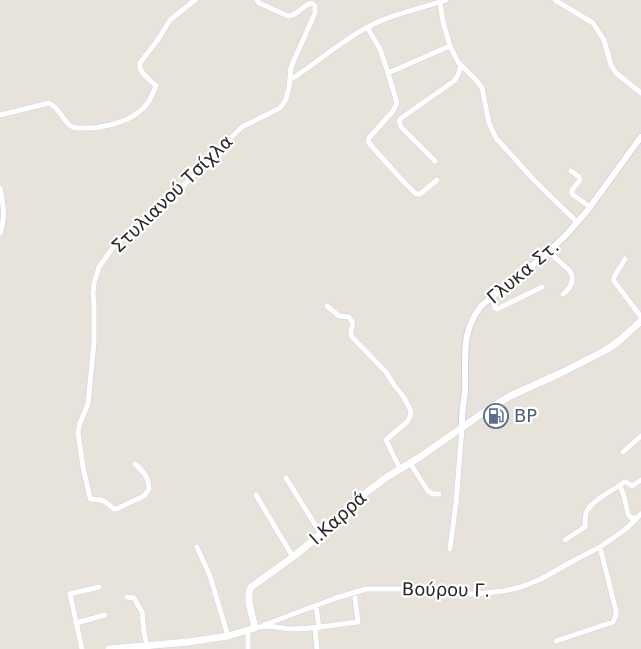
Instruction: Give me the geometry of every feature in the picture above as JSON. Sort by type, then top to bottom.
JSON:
[{"type":"main road","name":"Ι.Καρρά","points":[[252,629],[249,590],[321,534],[359,498],[487,410],[510,396],[606,350],[641,321]]},
{"type":"main road","points":[[109,649],[188,642],[228,636],[252,629]]},
{"type":"street","points":[[0,115],[49,103],[54,106],[72,127],[98,128],[122,121],[136,114],[147,104],[156,86],[141,71],[139,67],[140,62],[160,38],[170,20],[195,0]]},
{"type":"street","points":[[256,0],[285,16],[293,16],[308,4],[312,3],[315,6],[312,20],[292,67],[290,80]]},
{"type":"street","points":[[290,80],[354,35],[382,20],[443,1],[443,22],[450,46],[461,66],[482,88],[489,123],[496,138],[534,180],[577,222]]},
{"type":"street","points":[[559,1],[593,23],[604,40],[609,60],[616,73],[641,93]]},
{"type":"street","points":[[367,28],[378,46],[396,100],[396,106],[393,111],[368,142],[416,194],[420,194],[437,180]]},
{"type":"street","points":[[388,73],[450,46]]},
{"type":"street","points":[[434,161],[400,127],[399,121],[400,118],[454,81],[461,66]]},
{"type":"street","name":"Στυλιανού Τσίχλα","points":[[135,464],[146,475],[148,480],[149,489],[144,496],[116,509],[104,501],[90,498],[78,432],[88,399],[94,342],[93,293],[96,273],[117,242],[145,222],[242,127],[282,106],[286,99],[290,80]]},
{"type":"street","name":"Γλυκα Στ.","points":[[462,428],[466,337],[476,313],[482,305],[549,252],[568,234],[641,137]]},
{"type":"street","points":[[571,171],[580,180],[572,190],[572,194],[590,207]]},
{"type":"street","points":[[0,188],[4,204],[4,216],[0,232]]},
{"type":"street","points":[[549,252],[572,274],[570,287],[563,294]]},
{"type":"street","points":[[626,259],[614,277],[614,281],[641,317]]},
{"type":"street","points":[[492,297],[497,309],[542,287]]},
{"type":"street","points":[[327,306],[339,316],[349,317],[353,325],[352,337],[386,372],[409,407],[411,414],[408,421],[386,440],[400,469]]},
{"type":"street","points":[[450,549],[462,428]]},
{"type":"street","points":[[623,452],[641,436]]},
{"type":"street","points":[[410,463],[428,491],[433,494],[439,494]]},
{"type":"street","points":[[286,478],[321,534]]},
{"type":"street","points":[[565,540],[585,527],[588,508],[625,482],[634,486],[641,480]]},
{"type":"street","points":[[620,486],[628,514],[631,518],[639,516]]},
{"type":"street","points":[[256,495],[293,557]]},
{"type":"street","name":"Βούρου Γ.","points":[[252,629],[366,589],[402,589],[438,594],[454,594],[484,593],[513,589],[541,579],[600,547],[621,533],[639,516]]},
{"type":"street","points":[[197,547],[210,576],[228,636]]},
{"type":"street","points":[[556,640],[613,622],[615,619],[616,611],[600,547]]},
{"type":"street","points":[[82,649],[70,594],[99,587]]},
{"type":"street","points":[[127,597],[134,598],[142,612],[144,633],[148,647]]},
{"type":"street","points":[[264,625],[288,629],[317,628],[358,622],[355,598]]},
{"type":"street","points":[[316,606],[317,649]]},
{"type":"street","points":[[76,623],[105,615]]},
{"type":"street","points":[[248,649],[252,629]]},
{"type":"place","name":"BP","points":[[496,416]]}]
